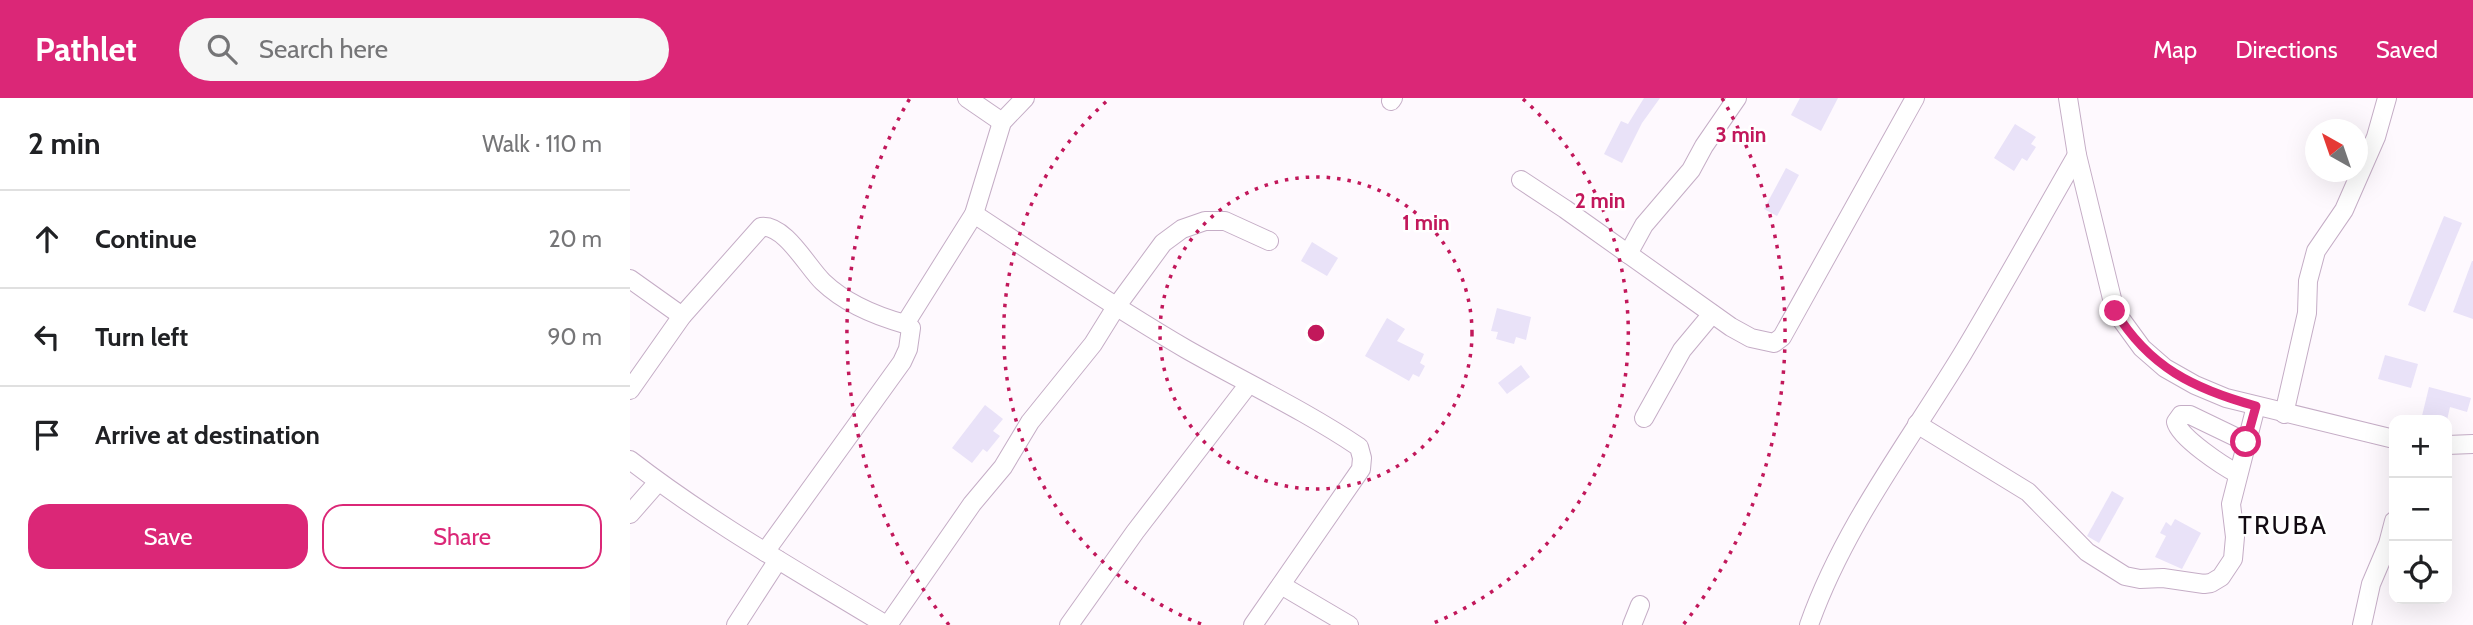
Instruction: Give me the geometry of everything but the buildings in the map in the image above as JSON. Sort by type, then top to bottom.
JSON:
[{"type":"street","points":[[967,98],[1002,122]]},
{"type":"street","points":[[905,324],[974,214],[1002,122],[1025,98]]},
{"type":"street","points":[[1628,254],[1644,225],[1691,170],[1737,98]]},
{"type":"street","points":[[1521,180],[1712,314],[1751,338],[1774,343],[1782,337],[1915,98]]},
{"type":"street","points":[[2284,414],[2306,313],[2308,281],[2316,251],[2344,209],[2376,137],[2387,98]]},
{"type":"street","points":[[2069,99],[2077,155],[2115,311],[2142,348],[2165,368],[2226,398],[2389,438]]},
{"type":"street","points":[[1809,625],[1850,533],[1963,353],[2077,155]]},
{"type":"street","points":[[974,214],[1116,307],[1248,385],[1317,418],[1359,447],[1361,469],[1253,625]]},
{"type":"street","points":[[630,460],[658,482],[772,556],[887,625],[972,504],[1003,467],[1030,422],[1093,344],[1116,307],[1163,243],[1182,229],[1205,221],[1225,221],[1269,241]]},
{"type":"street","points":[[630,390],[682,316],[764,226],[783,237],[811,265],[822,282],[842,297],[911,328],[902,362],[772,556],[736,625]]},
{"type":"street","points":[[630,279],[682,316]]},
{"type":"street","points":[[1644,418],[1682,350],[1712,314]]},
{"type":"street","points":[[1069,625],[1135,532],[1248,385]]},
{"type":"street","points":[[1917,424],[2028,492],[2094,558],[2125,576],[2211,583],[2228,569],[2234,559],[2231,504],[2256,406]]},
{"type":"street","points":[[2238,474],[2182,433],[2176,422],[2181,415],[2190,415],[2246,442]]},
{"type":"street","points":[[2452,445],[2473,444]]},
{"type":"street","points":[[630,514],[658,482]]},
{"type":"street","points":[[2362,625],[2371,584],[2389,540]]},
{"type":"street","points":[[1281,585],[1349,625]]},
{"type":"street","points":[[1632,625],[1640,605]]},
{"type":"district","name":"TRUBA","points":[[2283,525]]},
{"type":"route","points":[[2115,311],[2127,331],[2165,368],[2226,398],[2256,406],[2246,442]]}]
